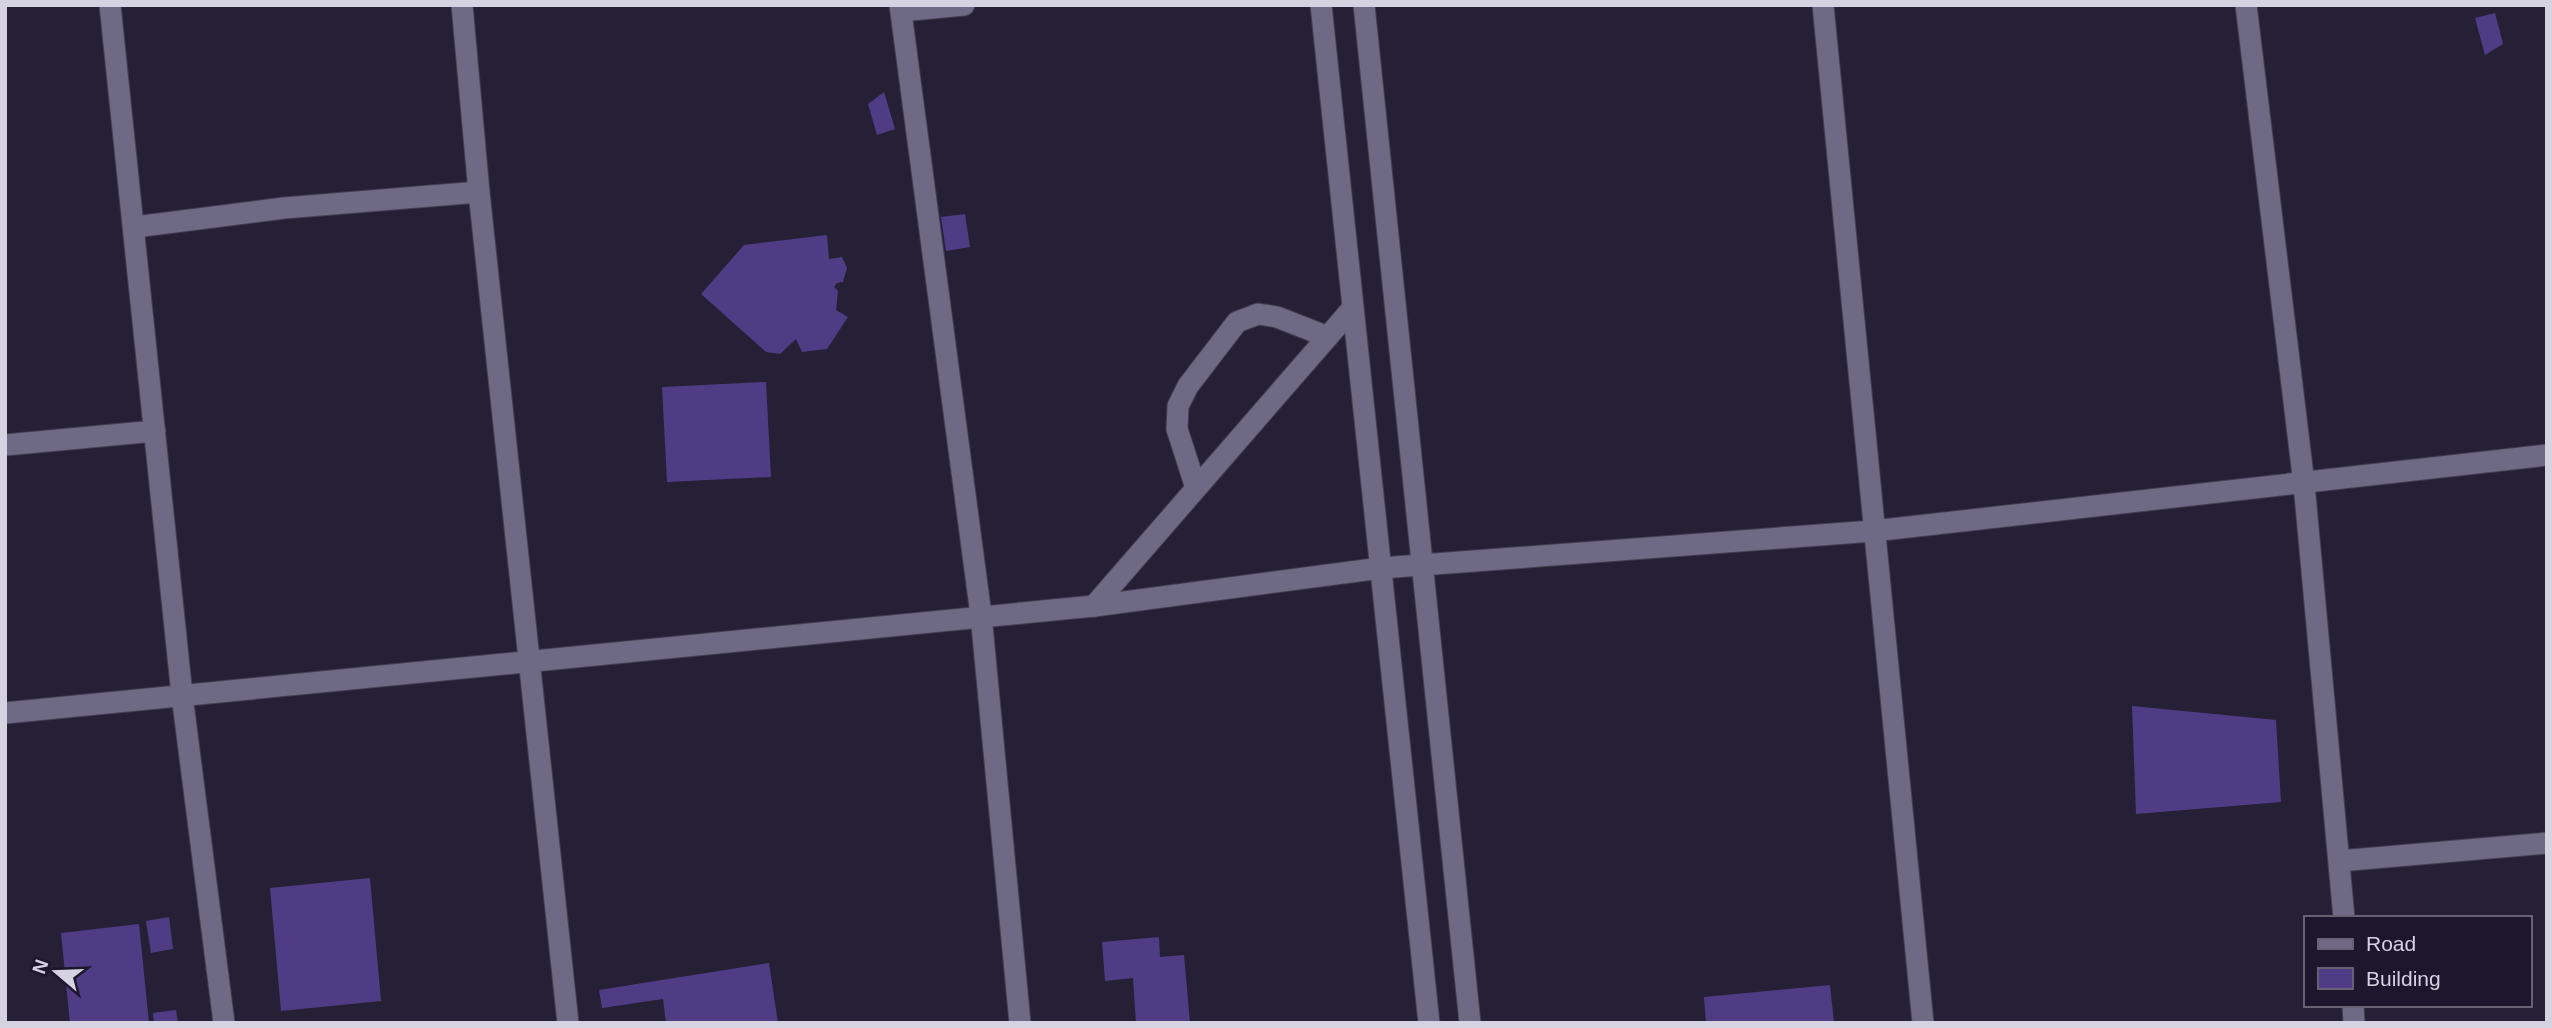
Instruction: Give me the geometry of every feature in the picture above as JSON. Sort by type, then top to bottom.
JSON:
[{"type":"street","points":[[110,5],[182,695],[224,1023]]},
{"type":"street","points":[[462,5],[479,192],[568,1023]]},
{"type":"street","points":[[964,5],[901,8],[981,615],[1020,1023]]},
{"type":"street","points":[[1321,5],[1351,310],[1429,1023]]},
{"type":"street","points":[[1364,5],[1470,1023]]},
{"type":"street","points":[[1823,5],[1923,1023]]},
{"type":"street","points":[[2246,5],[2304,484],[2344,916]]},
{"type":"street","points":[[135,227],[284,208],[479,192]]},
{"type":"street","points":[[1094,606],[1351,310]]},
{"type":"street","points":[[1196,488],[1177,429],[1178,406],[1188,386],[1237,322],[1258,314],[1277,317],[1328,337]]},
{"type":"street","points":[[5,445],[155,431]]},
{"type":"street","points":[[5,713],[531,659],[1094,606],[1381,568],[1873,531],[2547,455]]},
{"type":"street","points":[[2339,861],[2547,843]]},
{"type":"building","points":[[2495,13],[2503,44],[2485,55],[2475,18]]},
{"type":"building","points":[[884,92],[895,129],[877,135],[868,104]]},
{"type":"building","points":[[965,214],[970,247],[946,251],[941,217]]},
{"type":"building","points":[[827,235],[829,259],[842,257],[847,268],[843,282],[834,287],[838,291],[836,310],[848,317],[827,349],[802,352],[796,339],[780,354],[766,352],[701,294],[744,245]]},
{"type":"building","points":[[766,382],[771,477],[667,482],[662,387]]},
{"type":"building","points":[[2132,706],[2276,720],[2281,802],[2136,814]]},
{"type":"building","points":[[370,878],[381,1001],[281,1011],[270,888]]},
{"type":"building","points":[[169,917],[173,949],[151,953],[146,921]]},
{"type":"building","points":[[139,924],[149,1023],[70,1023],[61,933]]},
{"type":"building","points":[[1159,937],[1160,957],[1184,955],[1190,1023],[1136,1023],[1133,978],[1105,981],[1102,942]]},
{"type":"building","points":[[769,963],[778,1023],[666,1023],[663,999],[602,1008],[599,990]]},
{"type":"building","points":[[1830,985],[1834,1023],[1706,1023],[1704,997]]},
{"type":"building","points":[[176,1010],[178,1023],[154,1023],[153,1013]]}]
